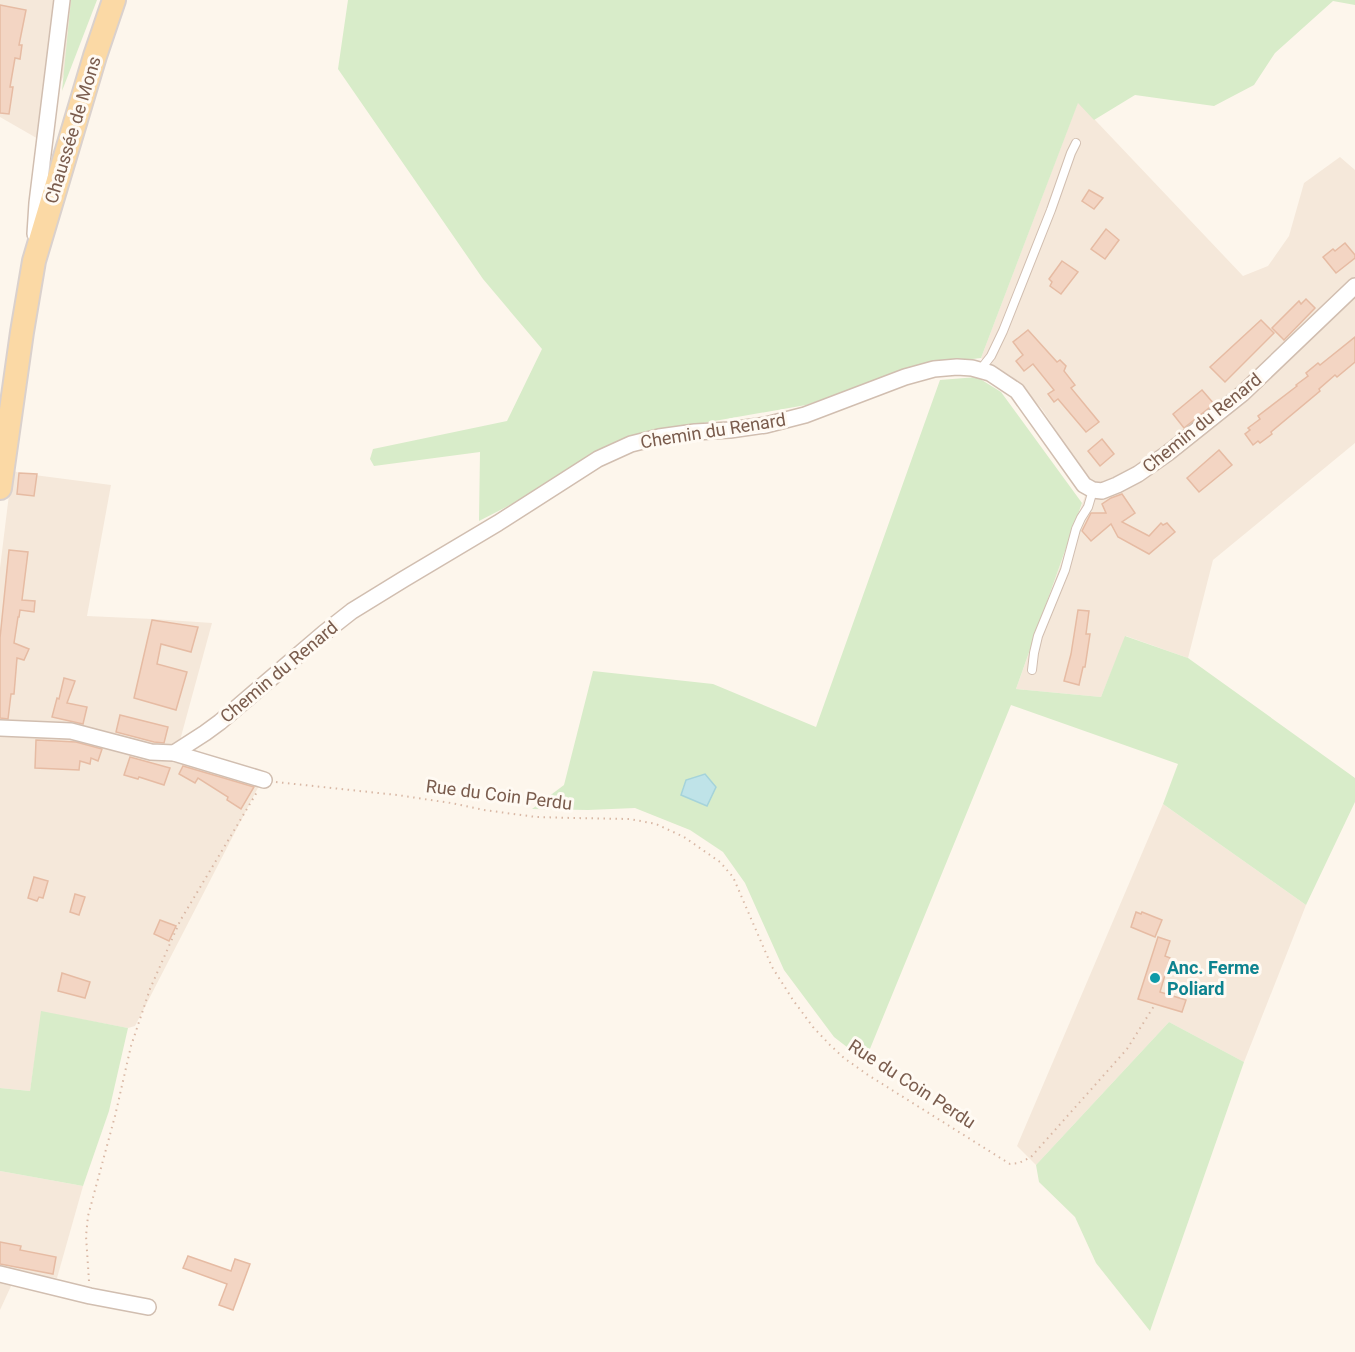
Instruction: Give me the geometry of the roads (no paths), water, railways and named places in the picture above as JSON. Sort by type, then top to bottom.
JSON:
[{"type":"main road","name":"Chaussée de Mons","points":[[0,488],[34,261],[114,0]]},
{"type":"street","name":"Chaussée de Mons","points":[[34,261],[37,202],[62,0]]},
{"type":"street","name":"Chemin du Renard","points":[[174,753],[205,734],[352,611],[498,523],[567,477],[631,444],[659,437],[766,425],[795,418],[905,377],[934,369],[957,367],[990,373],[1017,391],[1084,485],[1093,490],[1102,490],[1138,474],[1242,394],[1355,286]]},
{"type":"street","points":[[0,728],[71,731],[151,752],[174,753],[264,780]]},
{"type":"street","points":[[0,1274],[90,1296],[148,1307]]},
{"type":"lane","points":[[980,370],[991,356],[1003,331],[1076,143]]},
{"type":"lane","points":[[1032,670],[1038,636],[1065,570],[1076,529],[1088,507],[1093,490]]},
{"type":"water","points":[[705,774],[716,787],[707,806],[681,795],[686,780]]},
{"type":"place","name":"Anc. Ferme Poliard","points":[[1155,978]]}]
